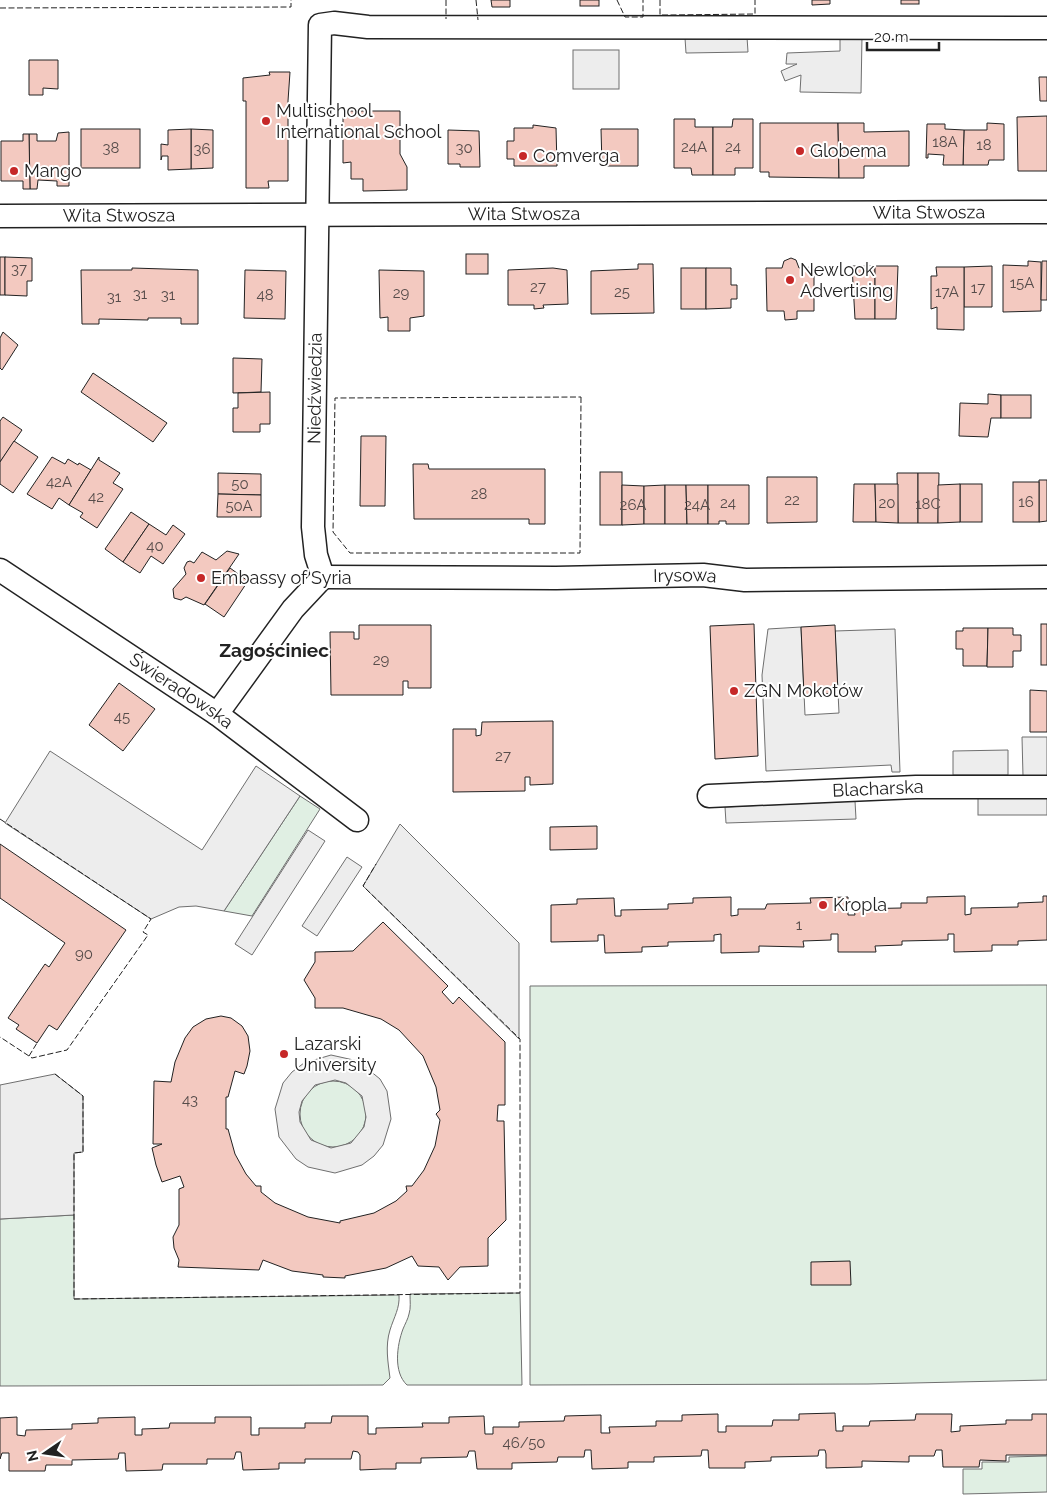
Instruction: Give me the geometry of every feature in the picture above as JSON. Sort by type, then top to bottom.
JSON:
[{"type":"street","name":"Niedźwiedzia","points":[[323,577],[316,555],[313,527],[320,25],[334,23],[368,27],[1047,28]]},
{"type":"street","name":"Wita Stwosza","points":[[0,216],[317,213],[1047,212]]},
{"type":"street","name":"Świeradowska","points":[[0,570],[217,714],[357,820]]},
{"type":"street","name":"Irysowa","points":[[323,577],[556,578],[703,575],[745,580],[1047,577]]},
{"type":"street","points":[[217,714],[293,609],[323,577]]},
{"type":"street","name":"Blacharska","points":[[709,796],[916,787],[1047,787]]},
{"type":"green space","points":[[300,796],[320,809],[252,916],[224,911]]},
{"type":"green space","points":[[1047,985],[1047,1380],[868,1384],[530,1385],[530,986]]},
{"type":"green space","points":[[326,1081],[340,1081],[352,1086],[361,1095],[366,1107],[364,1127],[357,1138],[340,1147],[326,1147],[314,1142],[305,1133],[300,1121],[300,1107],[305,1095],[314,1086]]},
{"type":"green space","points":[[74,1215],[74,1299],[399,1295],[398,1308],[388,1342],[387,1354],[390,1378],[383,1385],[0,1386],[0,1219]]},
{"type":"green space","points":[[520,1293],[522,1385],[407,1385],[403,1380],[398,1366],[398,1350],[401,1335],[410,1312],[410,1294]]},
{"type":"green space","points":[[1047,1456],[1047,1492],[963,1494],[963,1469],[982,1469],[982,1462],[1009,1462],[1009,1457]]},
{"type":"shaded area","points":[[747,37],[748,52],[686,53],[685,38]]},
{"type":"shaded area","points":[[840,37],[862,37],[861,93],[800,92],[801,75],[785,81],[781,71],[797,64],[786,64],[787,53],[840,51]]},
{"type":"shaded area","points":[[573,50],[619,50],[619,89],[573,89]]},
{"type":"shaded area","points":[[801,627],[805,715],[839,713],[835,631],[895,629],[900,772],[892,772],[891,765],[766,771],[762,675],[768,629]]},
{"type":"shaded area","points":[[1022,737],[1047,737],[1047,776],[1023,776]]},
{"type":"shaded area","points":[[1008,750],[1008,775],[953,775],[953,751]]},
{"type":"shaded area","points":[[50,751],[202,850],[256,766],[300,796],[224,911],[196,906],[179,907],[151,919],[5,823]]},
{"type":"shaded area","points":[[978,798],[1047,798],[1047,815],[978,815]]},
{"type":"shaded area","points":[[855,801],[856,819],[726,823],[725,807]]},
{"type":"shaded area","points":[[400,824],[519,943],[519,1039],[363,886]]},
{"type":"shaded area","points":[[308,830],[325,841],[252,955],[235,944]]},
{"type":"shaded area","points":[[347,857],[362,867],[317,936],[302,926]]},
{"type":"shaded area","points":[[331,1055],[358,1061],[380,1079],[387,1091],[391,1119],[383,1145],[374,1156],[362,1165],[335,1173],[308,1167],[296,1159],[279,1137],[275,1109],[283,1083],[292,1072],[304,1063]],"holes":[[[335,1080],[346,1083],[362,1096],[366,1117],[364,1127],[351,1143],[331,1148],[311,1140],[300,1122],[299,1112],[302,1101],[315,1085]]]},
{"type":"shaded area","points":[[55,1074],[83,1096],[83,1152],[74,1153],[74,1215],[0,1219],[0,1085]]},
{"type":"building","points":[[491,0],[510,0],[510,7],[492,7]]},
{"type":"building","points":[[580,0],[599,0],[599,6],[580,6]]},
{"type":"building","points":[[812,0],[830,0],[830,4],[812,5]]},
{"type":"building","points":[[901,0],[919,0],[919,4],[901,4]]},
{"type":"building","points":[[29,60],[58,60],[58,89],[43,88],[43,95],[29,95]]},
{"type":"building","points":[[269,72],[290,72],[288,181],[268,181],[269,188],[246,188],[246,101],[243,101],[243,78],[270,75]]},
{"type":"building","points":[[1039,77],[1047,77],[1047,101],[1040,101]]},
{"type":"building","points":[[343,111],[400,111],[400,154],[407,167],[407,190],[363,191],[363,179],[351,179],[351,162],[343,163]]},
{"type":"building","points":[[1047,116],[1047,171],[1018,171],[1017,117]]},
{"type":"building","points":[[674,119],[695,119],[695,127],[713,127],[713,175],[692,175],[691,168],[674,168]]},
{"type":"building","points":[[733,119],[753,119],[753,168],[735,168],[735,175],[713,175],[713,127],[732,127]]},
{"type":"building","points":[[760,123],[838,123],[839,178],[769,177],[769,172],[760,172]]},
{"type":"building","points":[[838,123],[864,123],[864,132],[909,131],[909,166],[864,166],[864,178],[839,178]]},
{"type":"building","points":[[987,123],[1004,124],[1004,160],[989,160],[988,165],[963,165],[964,130],[987,130]]},
{"type":"building","points":[[927,124],[945,124],[945,129],[964,130],[963,165],[943,165],[944,155],[928,154],[928,158],[926,158]]},
{"type":"building","points":[[533,125],[556,128],[557,166],[514,166],[514,159],[507,159],[507,141],[514,141],[514,128],[533,128]]},
{"type":"building","points":[[81,129],[140,129],[140,168],[81,168]]},
{"type":"building","points":[[191,129],[213,130],[213,168],[191,169]]},
{"type":"building","points":[[191,129],[191,169],[168,170],[168,156],[162,156],[161,160],[161,144],[168,145],[168,130]]},
{"type":"building","points":[[601,129],[638,129],[638,166],[602,166]]},
{"type":"building","points":[[448,130],[479,131],[480,167],[460,167],[460,164],[448,164]]},
{"type":"building","points":[[69,132],[69,186],[57,186],[57,181],[38,180],[37,189],[30,189],[29,134],[37,134],[37,141],[56,141],[58,133]]},
{"type":"building","points":[[23,134],[29,134],[30,189],[23,189],[23,181],[1,181],[1,141],[23,141]]},
{"type":"building","points":[[466,254],[488,254],[488,274],[466,274]]},
{"type":"building","points":[[0,257],[5,257],[5,295],[0,295]]},
{"type":"building","points":[[5,257],[32,258],[32,281],[27,281],[27,296],[5,295]]},
{"type":"building","points":[[791,258],[796,260],[799,268],[814,267],[814,311],[797,311],[797,319],[785,320],[784,311],[767,311],[766,268],[782,268],[784,261]]},
{"type":"building","points":[[1028,261],[1041,262],[1041,311],[1003,312],[1003,265],[1028,266]]},
{"type":"building","points":[[1042,261],[1047,261],[1047,300],[1041,300]]},
{"type":"building","points":[[638,264],[653,264],[654,313],[591,314],[591,271],[638,269]]},
{"type":"building","points":[[852,266],[875,266],[875,319],[855,319]]},
{"type":"building","points":[[875,266],[898,266],[896,319],[875,319]]},
{"type":"building","points":[[992,266],[992,307],[964,307],[964,267]]},
{"type":"building","points":[[936,267],[964,267],[964,330],[937,329],[937,307],[931,309],[931,276],[937,276]]},
{"type":"building","points":[[132,268],[198,270],[198,324],[181,324],[181,318],[148,318],[148,320],[99,319],[99,324],[82,324],[81,270],[132,270]]},
{"type":"building","points":[[553,268],[567,270],[568,304],[543,305],[544,308],[534,309],[534,305],[508,305],[508,270]]},
{"type":"building","points":[[681,268],[706,268],[706,309],[681,309]]},
{"type":"building","points":[[706,268],[731,268],[731,285],[737,285],[737,299],[731,299],[731,308],[706,309]]},
{"type":"building","points":[[245,270],[286,271],[285,319],[244,318]]},
{"type":"building","points":[[379,270],[424,271],[424,316],[410,318],[410,331],[388,331],[388,317],[380,318]]},
{"type":"building","points":[[3,332],[18,345],[2,370],[0,368],[0,338]]},
{"type":"building","points":[[233,358],[262,359],[261,392],[233,393]]},
{"type":"building","points":[[93,373],[167,423],[153,442],[81,392]]},
{"type":"building","points":[[270,392],[270,424],[260,424],[260,432],[233,432],[233,408],[238,408],[238,393]]},
{"type":"building","points":[[988,394],[1001,395],[1001,418],[991,418],[988,437],[959,436],[960,403],[988,404]]},
{"type":"building","points":[[1001,395],[1031,395],[1031,418],[1001,418]]},
{"type":"building","points":[[3,417],[22,430],[0,462],[0,421]]},
{"type":"building","points":[[361,436],[386,436],[385,506],[360,506]]},
{"type":"building","points":[[14,441],[38,457],[13,493],[0,484],[0,462]]},
{"type":"building","points":[[52,457],[65,464],[68,459],[91,470],[69,505],[59,498],[52,509],[27,494]]},
{"type":"building","points":[[99,457],[99,460],[120,473],[113,483],[123,489],[97,528],[80,517],[83,513],[69,505]]},
{"type":"building","points":[[413,464],[428,464],[429,469],[545,469],[545,524],[529,524],[529,519],[414,519]]},
{"type":"building","points":[[600,472],[622,472],[622,525],[600,525]]},
{"type":"building","points":[[218,473],[261,474],[261,495],[218,494]]},
{"type":"building","points":[[897,473],[918,473],[918,523],[898,523]]},
{"type":"building","points":[[918,473],[939,473],[938,523],[918,523]]},
{"type":"building","points":[[767,477],[817,477],[817,522],[767,523]]},
{"type":"building","points":[[1039,480],[1047,480],[1047,521],[1039,522]]},
{"type":"building","points":[[1013,482],[1039,482],[1039,522],[1013,522]]},
{"type":"building","points":[[854,484],[875,484],[876,522],[853,522]]},
{"type":"building","points":[[875,484],[898,484],[898,523],[876,522]]},
{"type":"building","points":[[960,484],[982,484],[982,522],[960,522]]},
{"type":"building","points":[[960,484],[960,522],[938,523],[938,485]]},
{"type":"building","points":[[622,485],[644,486],[644,524],[622,525]]},
{"type":"building","points":[[665,485],[665,524],[644,524],[644,486]]},
{"type":"building","points":[[665,485],[686,485],[687,524],[665,524]]},
{"type":"building","points":[[686,485],[708,485],[708,524],[687,524]]},
{"type":"building","points":[[708,485],[749,485],[749,524],[726,524],[726,521],[719,521],[719,524],[708,524]]},
{"type":"building","points":[[218,494],[261,495],[261,517],[217,517]]},
{"type":"building","points":[[131,512],[149,524],[123,562],[105,549]]},
{"type":"building","points":[[149,524],[166,535],[173,525],[185,534],[163,564],[151,556],[140,573],[123,562]]},
{"type":"building","points":[[227,551],[239,554],[204,605],[186,597],[181,600],[174,598],[173,589],[186,574],[184,568],[187,562],[194,563],[202,552],[216,560]]},
{"type":"building","points":[[230,568],[248,581],[224,617],[205,604]]},
{"type":"building","name":"ZGN Mokotów","points":[[754,624],[758,756],[715,759],[710,626]]},
{"type":"building","points":[[1041,624],[1047,624],[1047,665],[1041,665]]},
{"type":"building","points":[[359,625],[431,625],[431,688],[408,688],[408,681],[403,681],[403,695],[331,695],[330,632],[354,632],[354,639],[359,639]]},
{"type":"building","points":[[835,625],[838,693],[804,695],[801,627]]},
{"type":"building","points":[[963,628],[988,628],[987,666],[963,666],[963,649],[956,649],[956,631],[963,631]]},
{"type":"building","points":[[988,628],[1013,628],[1013,635],[1021,635],[1021,651],[1013,651],[1013,667],[987,667]]},
{"type":"building","points":[[119,683],[155,709],[123,751],[89,725]]},
{"type":"building","points":[[1030,690],[1047,691],[1047,732],[1030,732]]},
{"type":"building","points":[[553,721],[553,784],[530,785],[530,777],[525,777],[525,791],[453,792],[453,729],[476,729],[476,736],[481,735],[482,722]]},
{"type":"building","points":[[597,826],[597,849],[550,850],[550,827]]},
{"type":"building","points":[[0,844],[126,930],[57,1030],[49,1025],[37,1043],[16,1029],[19,1025],[8,1018],[45,964],[49,967],[65,943],[0,898]]},
{"type":"building","points":[[965,896],[965,915],[971,914],[971,908],[1018,907],[1018,903],[1043,902],[1043,896],[1047,896],[1047,940],[1018,941],[1018,945],[992,945],[992,951],[954,952],[954,934],[948,934],[948,940],[902,941],[902,945],[875,946],[876,952],[838,952],[838,934],[831,934],[831,940],[803,941],[804,947],[759,946],[759,952],[721,953],[721,934],[714,935],[714,941],[668,942],[668,946],[642,947],[642,952],[605,953],[604,935],[598,935],[598,941],[551,942],[551,905],[577,904],[577,899],[614,898],[615,916],[621,916],[621,910],[668,909],[668,904],[693,903],[693,898],[731,897],[731,916],[738,915],[738,909],[765,909],[767,904],[811,903],[810,898],[848,897],[848,915],[855,915],[854,909],[901,908],[901,903],[927,903],[927,897]]},
{"type":"building","points":[[383,922],[448,986],[442,992],[453,1004],[459,997],[505,1042],[505,1105],[498,1105],[497,1121],[504,1121],[506,1220],[488,1238],[488,1266],[460,1267],[448,1280],[439,1267],[418,1266],[412,1256],[386,1268],[345,1276],[345,1278],[323,1277],[323,1275],[292,1271],[263,1260],[259,1270],[178,1267],[179,1260],[174,1248],[173,1237],[179,1225],[179,1189],[184,1187],[180,1176],[162,1182],[156,1165],[152,1148],[162,1144],[153,1144],[154,1081],[171,1082],[175,1062],[185,1038],[193,1027],[206,1019],[221,1016],[231,1018],[242,1026],[248,1036],[250,1051],[247,1066],[244,1074],[235,1071],[228,1097],[226,1097],[226,1129],[228,1129],[235,1154],[246,1174],[256,1186],[261,1186],[261,1192],[275,1203],[308,1217],[340,1223],[340,1221],[374,1213],[396,1201],[407,1191],[406,1186],[412,1186],[424,1170],[435,1146],[440,1120],[436,1114],[440,1110],[436,1087],[423,1056],[399,1030],[381,1019],[343,1008],[315,1008],[315,998],[304,980],[315,962],[315,952],[353,951]]},
{"type":"building","points":[[850,1261],[851,1285],[811,1285],[811,1262]]},
{"type":"building","points":[[835,1413],[836,1431],[843,1431],[843,1426],[869,1426],[870,1421],[915,1420],[916,1414],[952,1414],[951,1432],[960,1431],[960,1426],[1006,1424],[1006,1420],[1032,1420],[1032,1414],[1047,1414],[1047,1455],[1006,1455],[1006,1461],[980,1460],[979,1467],[943,1467],[942,1450],[936,1450],[934,1456],[909,1456],[909,1462],[862,1461],[862,1467],[826,1468],[825,1450],[819,1450],[818,1456],[771,1457],[771,1461],[745,1462],[745,1468],[709,1468],[708,1450],[702,1450],[701,1456],[654,1457],[654,1462],[628,1462],[628,1468],[592,1469],[591,1450],[585,1450],[584,1457],[558,1457],[557,1462],[512,1463],[512,1469],[477,1469],[475,1451],[469,1451],[467,1457],[421,1458],[421,1463],[396,1463],[396,1469],[360,1470],[360,1455],[358,1452],[353,1451],[351,1459],[305,1459],[305,1463],[279,1463],[279,1469],[243,1470],[241,1452],[236,1452],[234,1459],[207,1459],[207,1464],[163,1464],[162,1470],[126,1471],[125,1453],[119,1453],[118,1459],[72,1460],[72,1465],[46,1465],[45,1471],[9,1471],[9,1453],[2,1453],[0,1459],[0,1418],[17,1417],[17,1435],[25,1436],[26,1430],[72,1429],[72,1424],[98,1423],[98,1418],[135,1417],[135,1435],[142,1435],[142,1429],[169,1428],[170,1423],[215,1423],[215,1417],[251,1417],[251,1435],[259,1435],[259,1428],[305,1428],[305,1423],[331,1423],[332,1416],[368,1416],[368,1434],[376,1434],[376,1428],[423,1427],[422,1423],[449,1423],[449,1417],[484,1416],[485,1434],[493,1434],[493,1427],[519,1427],[519,1422],[564,1421],[565,1416],[601,1415],[601,1433],[610,1433],[609,1427],[656,1426],[656,1421],[682,1421],[682,1415],[718,1414],[718,1432],[726,1432],[726,1426],[772,1426],[773,1420],[799,1420],[799,1414]]},
{"type":"fence","points":[[0,8],[291,7],[291,0]]},
{"type":"fence","points":[[446,0],[446,19]]},
{"type":"fence","points":[[476,0],[478,20]]},
{"type":"fence","points":[[617,0],[625,17],[643,17],[643,0]]},
{"type":"fence","points":[[660,0],[660,15],[755,14],[755,0]]},
{"type":"fence","points":[[581,397],[580,553],[350,553],[333,532],[335,398],[581,397]]},
{"type":"fence","points":[[0,819],[151,919],[143,932],[148,935],[67,1050],[32,1058],[0,1037]]},
{"type":"fence","points":[[55,1074],[83,1096],[83,1152],[74,1153],[74,1299],[520,1293],[520,1039],[363,886],[376,864]]},
{"type":"fence","points":[[29,1056],[37,1043]]},
{"type":"place","name":"Multischool International School","points":[[266,121]]},
{"type":"place","name":"Globema","points":[[800,151]]},
{"type":"place","name":"Comverga","points":[[523,156]]},
{"type":"place","name":"Mango","points":[[14,171]]},
{"type":"place","name":"Newlook Advertising","points":[[790,280]]},
{"type":"place","name":"Embassy of Syria","points":[[201,578]]},
{"type":"place","name":"ZGN Mokotów","points":[[734,691]]},
{"type":"place","name":"Kropla","points":[[823,905]]},
{"type":"place","name":"Lazarski University","points":[[284,1054]]},
{"type":"district","name":"Zagościniec","points":[[274,650]]}]
